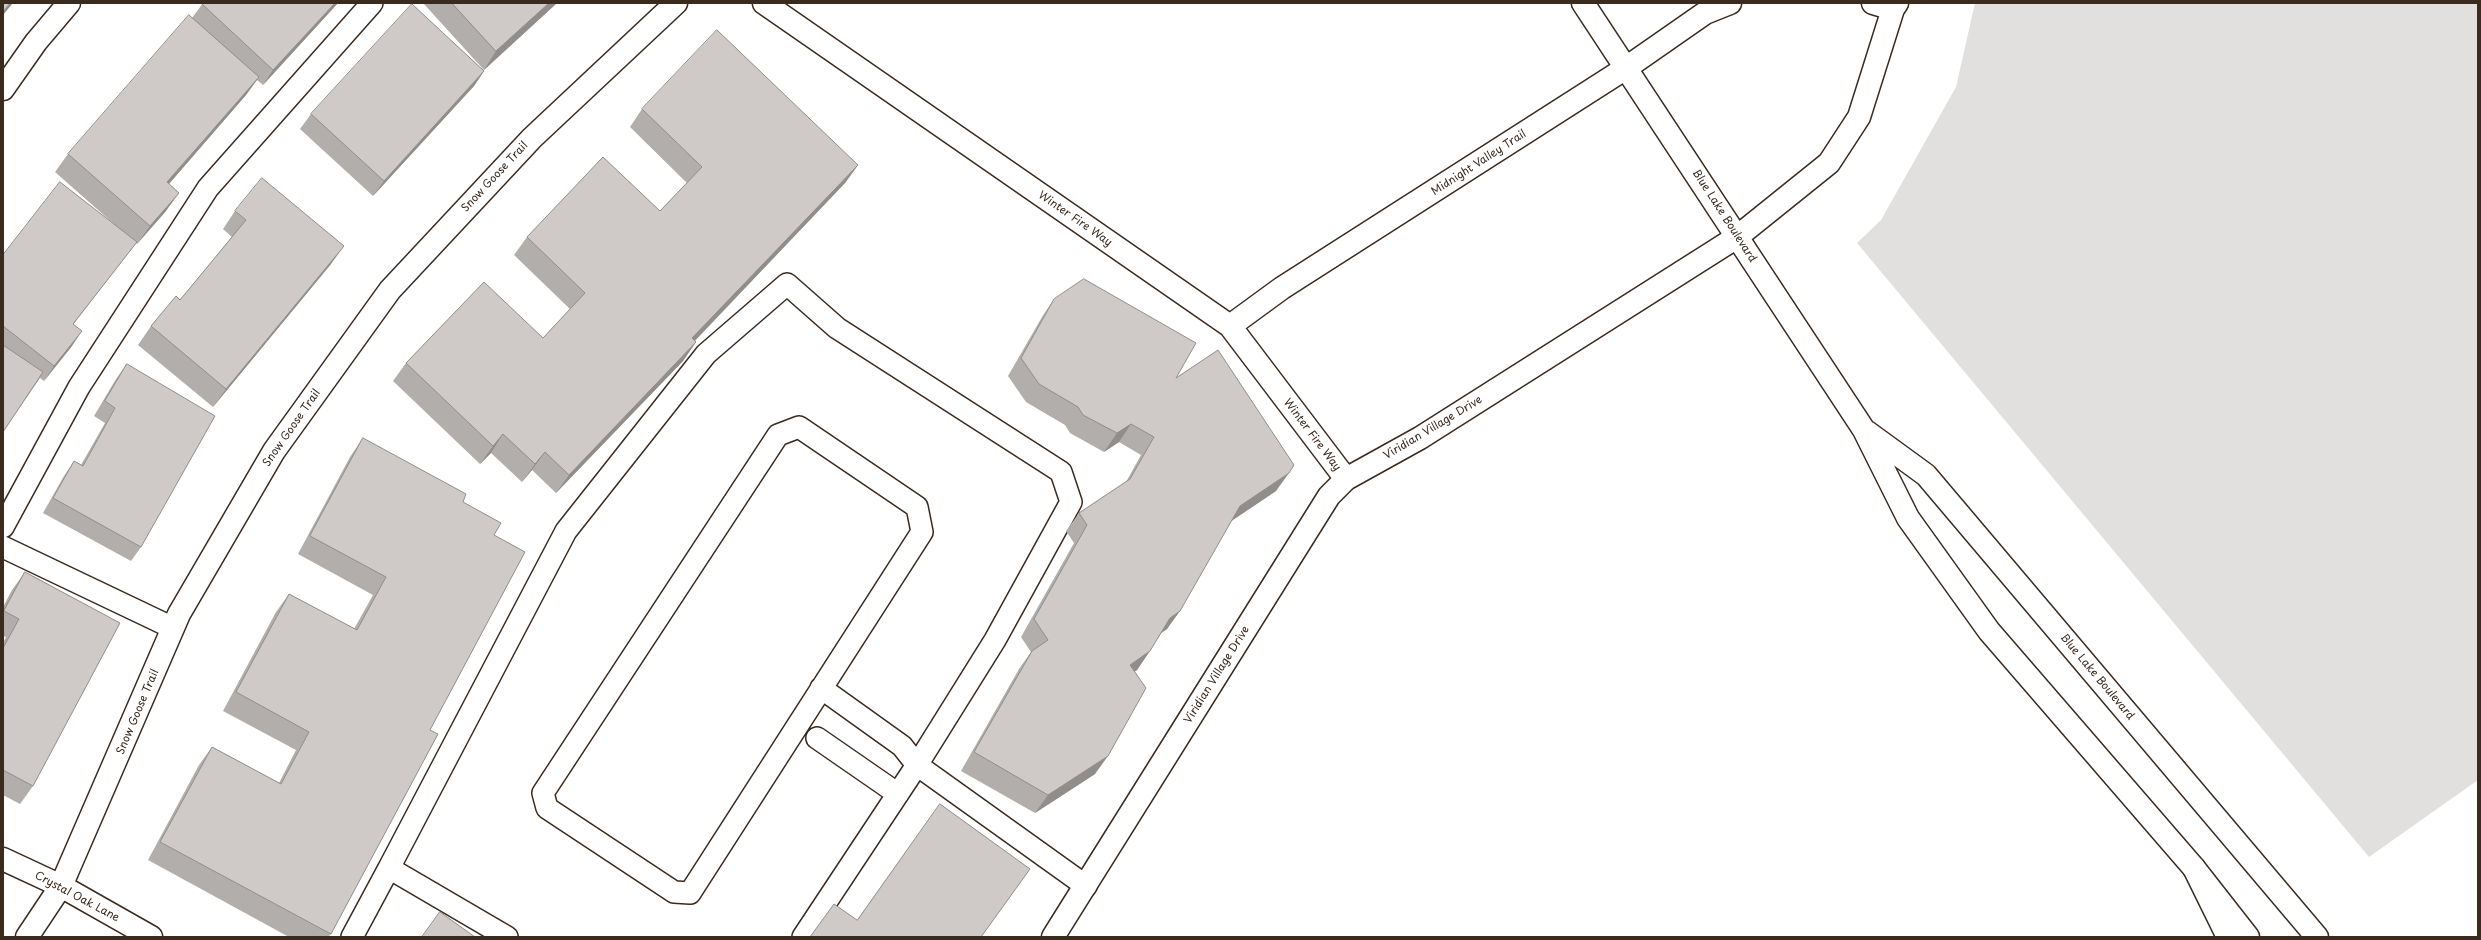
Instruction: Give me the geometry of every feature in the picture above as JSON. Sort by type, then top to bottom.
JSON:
[{"type":"street","points":[[3,89],[36,42],[69,3]]},
{"type":"street","name":"Snow Goose Trail","points":[[27,937],[61,886],[173,628],[274,451],[390,290],[532,138],[676,3]]},
{"type":"street","name":"Winter Fire Way","points":[[764,3],[1230,326],[1346,479]]},
{"type":"street","name":"Blue Lake Boulevard","points":[[1584,3],[1864,430],[1908,518],[1989,631],[2194,868],[2248,937]]},
{"type":"street","name":"Midnight Valley Trail","points":[[1230,326],[1289,284],[1626,68],[1705,13],[1730,3]]},
{"type":"street","name":"Viridian Village Drive","points":[[1054,937],[1329,496],[1346,479],[1420,438],[1737,237],[1829,163],[1859,116],[1888,5]]},
{"type":"street","name":"Blue Lake Boulevard","points":[[1864,430],[1926,475],[2318,937]]},
{"type":"street","name":"Crystal Oak Lane","points":[[3,859],[61,886],[151,937]]},
{"type":"street","points":[[2194,868],[2228,937]]},
{"type":"lane","points":[[3,527],[79,387],[208,188],[372,3]]},
{"type":"lane","points":[[352,937],[566,531],[706,354],[787,284],[837,328],[1061,472],[1071,502],[995,640],[917,766],[803,937]]},
{"type":"lane","points":[[799,427],[917,507],[922,532],[821,688],[690,892],[674,892],[547,808],[543,793],[778,435],[799,427]]},
{"type":"lane","points":[[3,547],[173,628]]},
{"type":"lane","points":[[821,688],[902,746],[917,766],[1086,886]]},
{"type":"lane","points":[[817,738],[898,794]]},
{"type":"lane","points":[[389,868],[507,937]]},
{"type":"shaded area","points":[[1975,3],[2478,3],[2478,780],[2369,857],[1857,243],[1881,220],[1956,87]]},
{"type":"building","points":[[3,3],[10,3],[3,12]]},
{"type":"building","points":[[335,3],[273,70],[202,4]]},
{"type":"building","points":[[452,3],[549,3],[496,51]]},
{"type":"building","points":[[412,4],[484,71],[384,181],[311,114]]},
{"type":"building","points":[[189,15],[259,77],[167,182],[179,193],[150,226],[68,154]]},
{"type":"building","points":[[717,30],[858,165],[692,338],[696,342],[569,475],[545,452],[535,464],[503,434],[493,446],[406,363],[484,282],[543,338],[585,293],[527,237],[603,157],[660,211],[702,167],[642,109]]},
{"type":"building","points":[[262,178],[344,246],[226,389],[151,326],[176,296],[180,300],[246,220],[235,211]]},
{"type":"building","points":[[60,182],[137,242],[73,324],[82,331],[54,366],[3,326],[3,255]]},
{"type":"building","points":[[1084,279],[1196,343],[1176,378],[1218,350],[1294,465],[1289,473],[1240,506],[1180,611],[1170,618],[1150,651],[1130,665],[1146,688],[1108,756],[1048,795],[974,752],[1032,651],[1048,640],[1034,619],[1087,525],[1079,513],[1130,479],[1154,437],[1131,424],[1117,433],[1083,415],[1078,407],[1039,384],[1021,358],[1054,299]]},
{"type":"building","points":[[3,345],[43,372],[3,432]]},
{"type":"building","points":[[127,364],[215,416],[141,547],[53,498],[74,461],[83,466],[115,408],[105,401]]},
{"type":"building","points":[[363,438],[466,494],[463,502],[501,523],[494,535],[525,552],[430,730],[438,734],[331,934],[160,842],[212,747],[281,784],[309,732],[236,692],[289,594],[357,630],[386,577],[310,536]]},
{"type":"building","points":[[25,572],[120,623],[33,786],[3,770],[3,648],[19,619],[4,611]]},
{"type":"building","points":[[940,804],[1030,869],[981,937],[810,937],[834,904],[857,920]]},
{"type":"building","points":[[440,912],[475,937],[422,937]]}]
